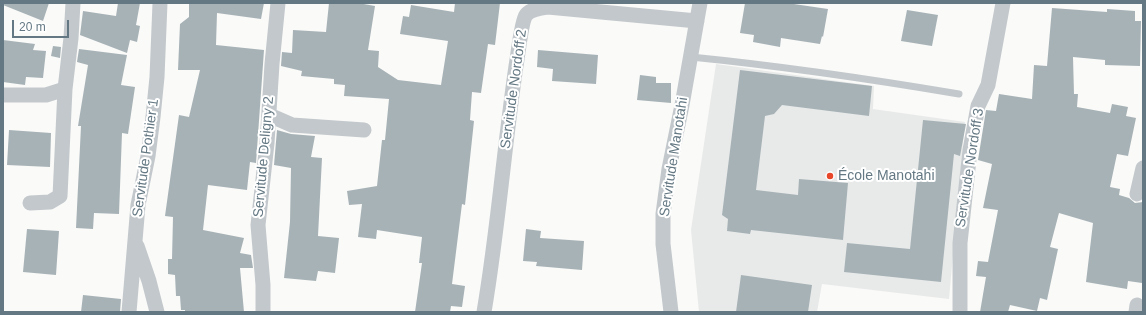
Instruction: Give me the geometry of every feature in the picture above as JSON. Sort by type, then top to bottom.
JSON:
[{"type":"street","points":[[30,203],[50,202],[60,196],[65,89],[71,38],[73,3]]},
{"type":"street","name":"Servitude Pothier 1","points":[[129,312],[138,205],[148,156],[153,117],[157,77],[160,3]]},
{"type":"street","name":"Servitude Deligny 2","points":[[262,312],[263,285],[258,225],[267,143],[272,64],[278,3]]},
{"type":"street","name":"Servitude Manotahi","points":[[671,312],[663,244],[663,214],[669,169],[700,3]]},
{"type":"street","name":"Servitude Nordoff 3","points":[[960,312],[960,243],[970,150],[978,106],[988,85],[1003,3]]},
{"type":"street","name":"Servitude Nordoff 2","points":[[484,312],[490,277],[513,90],[525,16],[535,9],[548,7],[697,21]]},
{"type":"street","points":[[3,96],[46,95],[65,89]]},
{"type":"street","points":[[269,115],[292,124],[364,130]]},
{"type":"street","points":[[1137,194],[1143,168]]},
{"type":"street","points":[[135,241],[149,281],[157,312]]},
{"type":"lane","points":[[691,57],[873,80],[959,94]]},
{"type":"shaded area","name":"École Manotahi","points":[[716,64],[874,86],[873,109],[965,122],[949,299],[822,284],[817,312],[699,312],[691,230]]},
{"type":"building","points":[[3,3],[49,3],[43,21],[3,5]]},
{"type":"building","points":[[118,3],[140,3],[136,25],[140,26],[137,42],[130,40],[127,53],[80,35],[83,11],[116,16]]},
{"type":"building","points":[[189,3],[264,3],[261,19],[217,13],[216,45],[264,50],[256,163],[250,162],[247,190],[208,185],[203,230],[244,238],[240,253],[251,255],[253,268],[240,268],[244,312],[185,312],[185,310],[181,310],[180,296],[176,296],[175,275],[168,274],[168,259],[172,259],[173,217],[165,216],[179,115],[189,117],[200,70],[178,70],[180,24],[189,17]]},
{"type":"building","points":[[329,3],[358,3],[375,6],[368,50],[379,51],[378,67],[398,80],[441,85],[448,41],[400,34],[403,16],[409,17],[411,5],[454,12],[455,3],[500,3],[495,45],[488,44],[481,93],[472,92],[470,120],[474,121],[465,205],[462,204],[452,284],[465,286],[462,307],[451,306],[450,312],[415,312],[422,263],[419,263],[422,237],[377,230],[376,239],[358,237],[362,204],[349,205],[347,191],[377,186],[382,140],[385,140],[389,99],[344,96],[345,85],[334,84],[334,79],[301,76],[302,71],[281,66],[282,52],[292,53],[293,30],[326,32]]},
{"type":"building","points":[[745,3],[787,3],[828,9],[823,37],[822,36],[820,44],[781,38],[780,47],[753,42],[754,35],[740,33]]},
{"type":"building","points":[[1052,8],[1107,12],[1107,9],[1135,11],[1135,21],[1141,21],[1140,66],[1105,65],[1105,60],[1073,57],[1074,94],[1078,94],[1077,107],[1110,113],[1112,104],[1128,107],[1126,116],[1136,118],[1128,156],[1117,154],[1110,187],[1120,189],[1119,195],[1129,198],[1135,203],[1143,202],[1142,283],[1128,281],[1127,289],[1086,282],[1093,223],[1059,213],[1050,247],[1058,249],[1047,300],[1040,298],[1037,311],[1010,305],[1008,312],[980,312],[986,277],[976,276],[978,261],[988,262],[998,210],[983,208],[992,164],[978,160],[986,110],[996,111],[999,94],[1032,99],[1034,65],[1047,66]]},
{"type":"building","points":[[907,10],[938,15],[932,46],[901,41]]},
{"type":"building","points":[[3,40],[35,44],[33,50],[46,51],[43,78],[26,77],[25,85],[3,82]]},
{"type":"building","points":[[53,46],[61,47],[60,58],[51,56]]},
{"type":"building","points":[[79,49],[127,55],[121,85],[135,87],[128,134],[122,133],[119,214],[94,213],[93,229],[76,228],[81,126],[78,126],[88,65],[77,62]]},
{"type":"building","points":[[538,50],[598,55],[596,84],[552,81],[553,69],[537,67]]},
{"type":"building","points":[[740,70],[872,86],[869,116],[782,105],[774,114],[765,116],[756,190],[798,195],[799,179],[848,183],[843,240],[751,230],[750,234],[727,231],[728,219],[722,215]]},
{"type":"building","points":[[640,75],[656,77],[656,83],[671,83],[671,103],[637,100]]},
{"type":"building","points":[[923,120],[966,124],[960,156],[954,154],[941,282],[844,272],[847,243],[910,249]]},
{"type":"building","points":[[9,130],[51,133],[50,167],[7,165]]},
{"type":"building","points":[[277,130],[291,134],[315,136],[311,157],[322,158],[318,236],[339,238],[335,273],[318,271],[316,281],[284,278],[290,222],[291,168],[274,165]]},
{"type":"building","points":[[27,229],[59,231],[56,275],[23,272]]},
{"type":"building","points":[[526,229],[541,231],[540,238],[584,241],[582,270],[536,266],[537,262],[523,261]]},
{"type":"building","points":[[741,275],[812,285],[808,312],[736,312]]},
{"type":"building","points":[[83,295],[121,299],[120,312],[81,312]]},
{"type":"place","name":"École Manotahi","points":[[830,176]]}]
